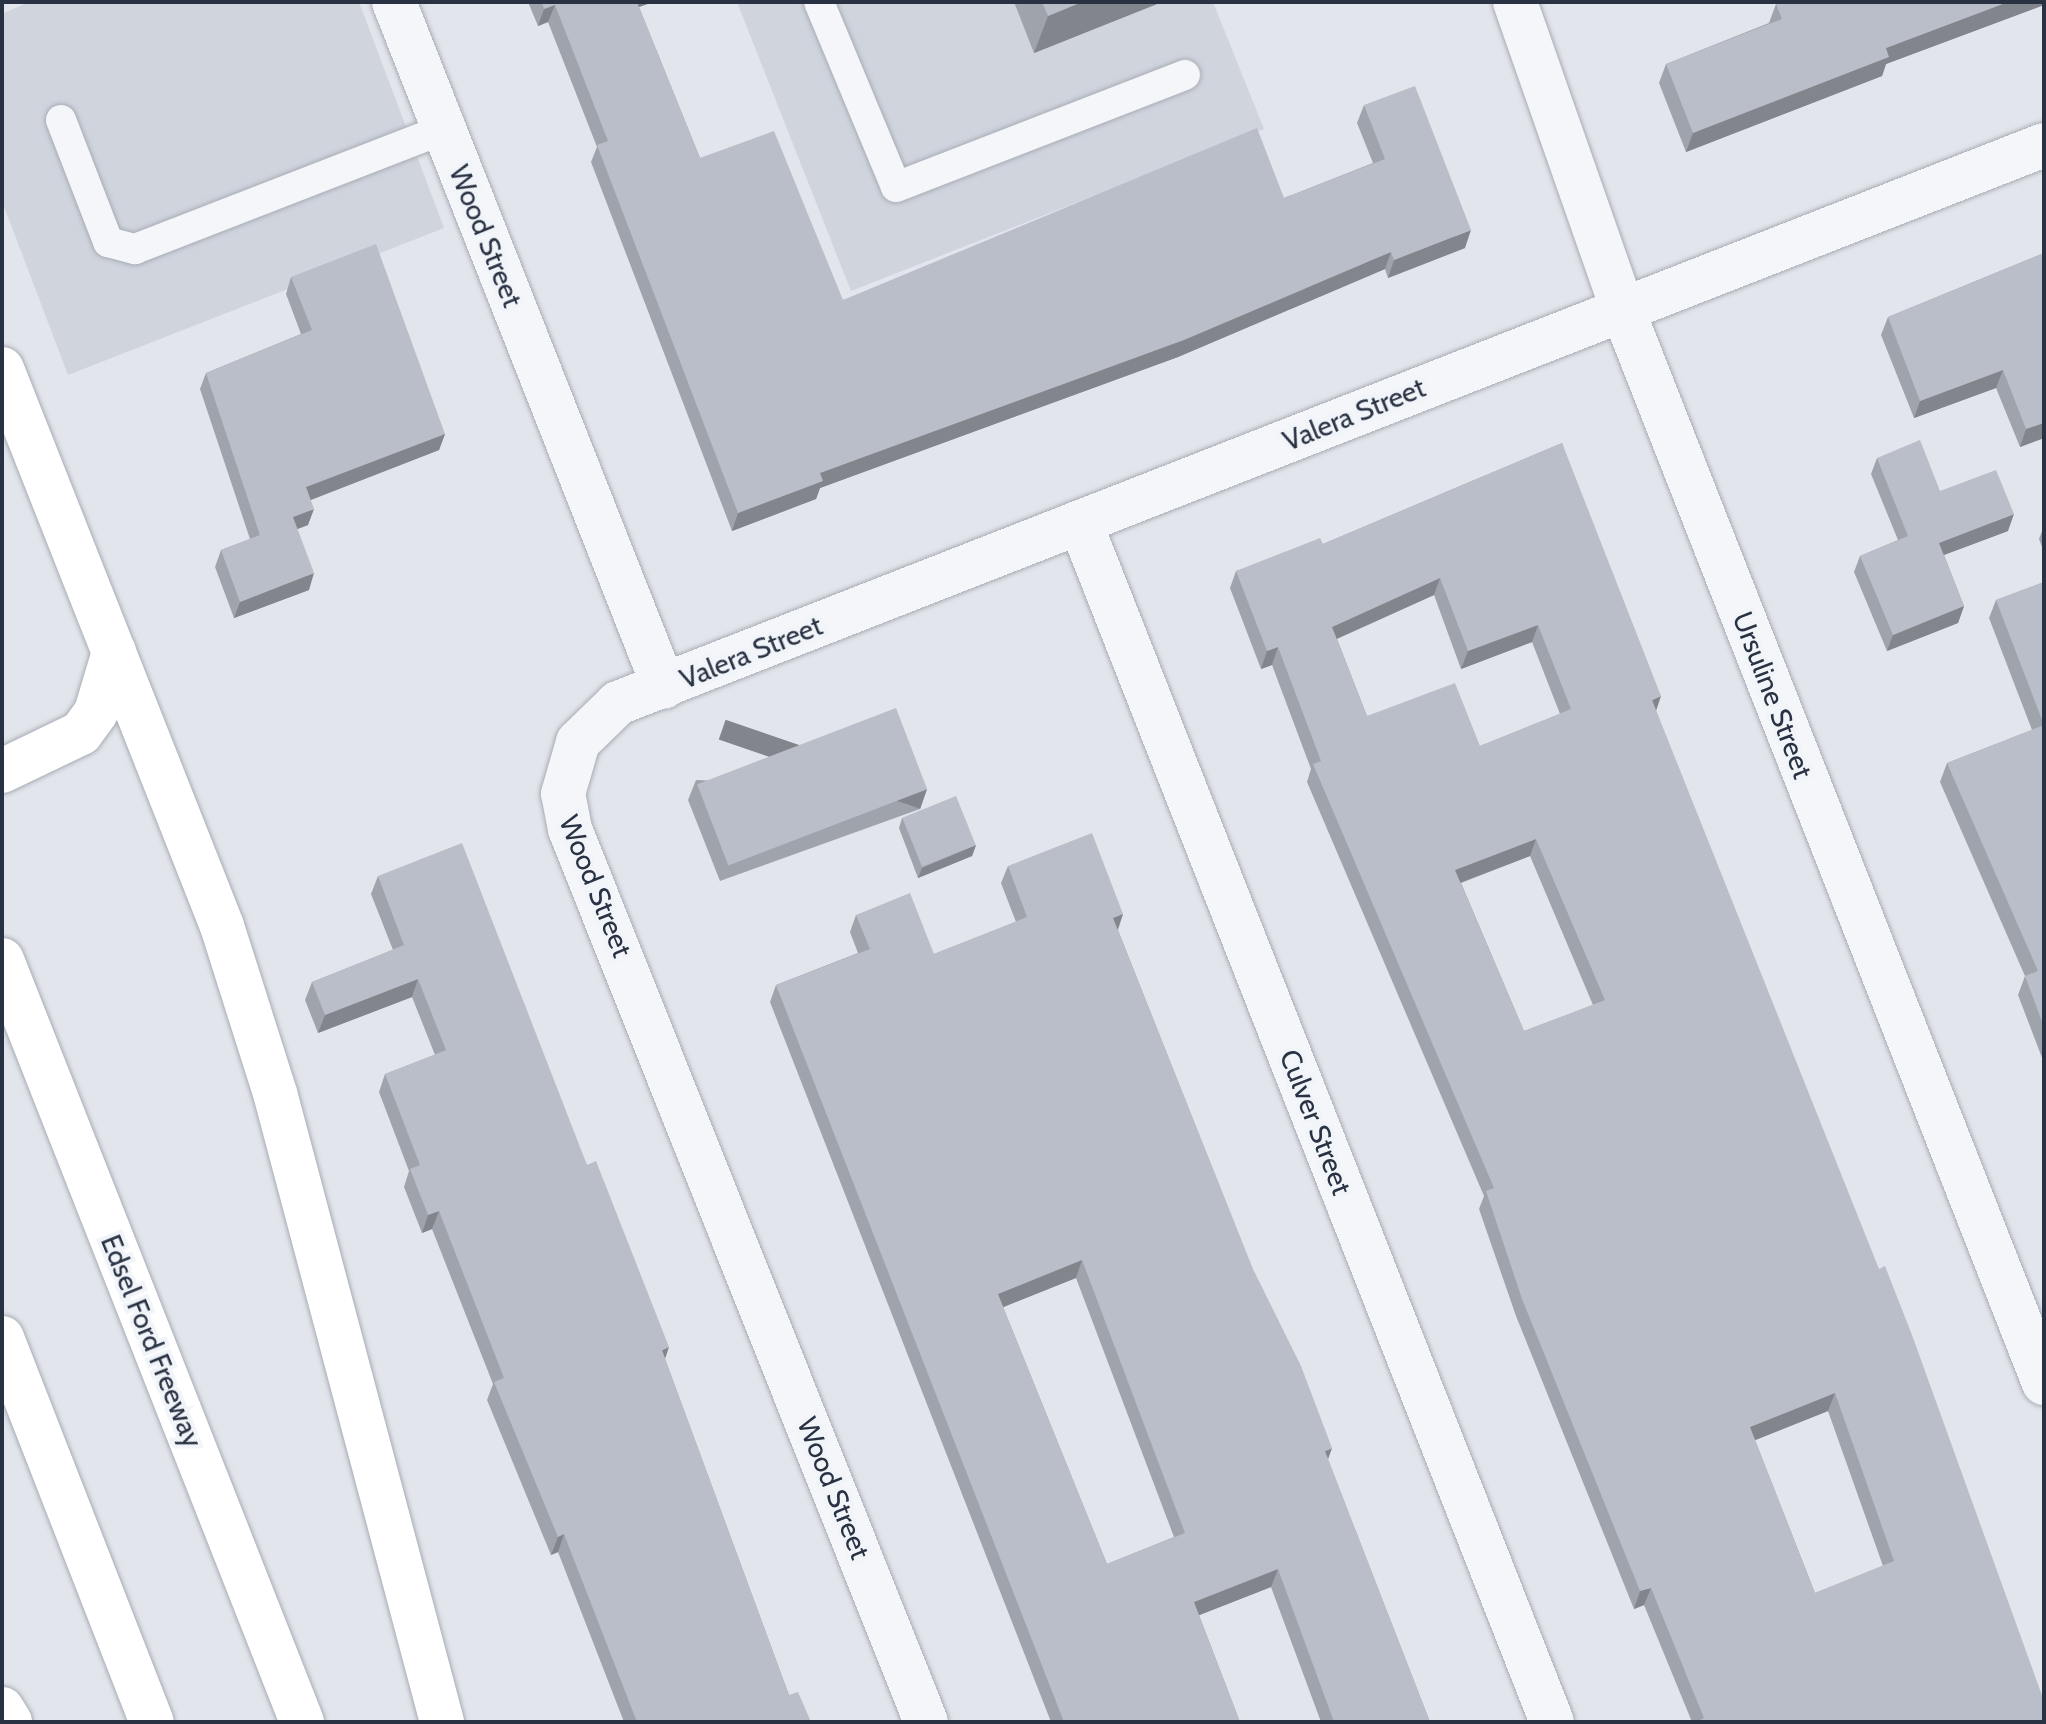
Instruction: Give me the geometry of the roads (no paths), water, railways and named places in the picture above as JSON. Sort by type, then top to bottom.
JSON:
[{"type":"highway","points":[[2,369],[222,926],[275,1093],[442,1722]]},
{"type":"highway","points":[[2,771],[58,749],[96,712],[114,652]]},
{"type":"highway","name":"Edsel Ford Freeway","points":[[2,960],[302,1722]]},
{"type":"highway","points":[[2,1338],[152,1722]]},
{"type":"highway","points":[[2,1709],[10,1722]]},
{"type":"street","name":"Wood Street","points":[[394,2],[664,687],[618,703],[588,728],[569,759],[564,810],[926,1722]]},
{"type":"street","name":"Ursuline Street","points":[[1515,2],[1622,308],[2044,1383]]},
{"type":"street","name":"Valera Street","points":[[664,687],[1622,308],[2044,145]]},
{"type":"street","name":"Culver Street","points":[[1080,522],[1552,1722]]},
{"type":"lane","points":[[819,2],[896,187],[1185,75]]},
{"type":"lane","points":[[61,120],[108,242],[135,249],[444,129]]}]
